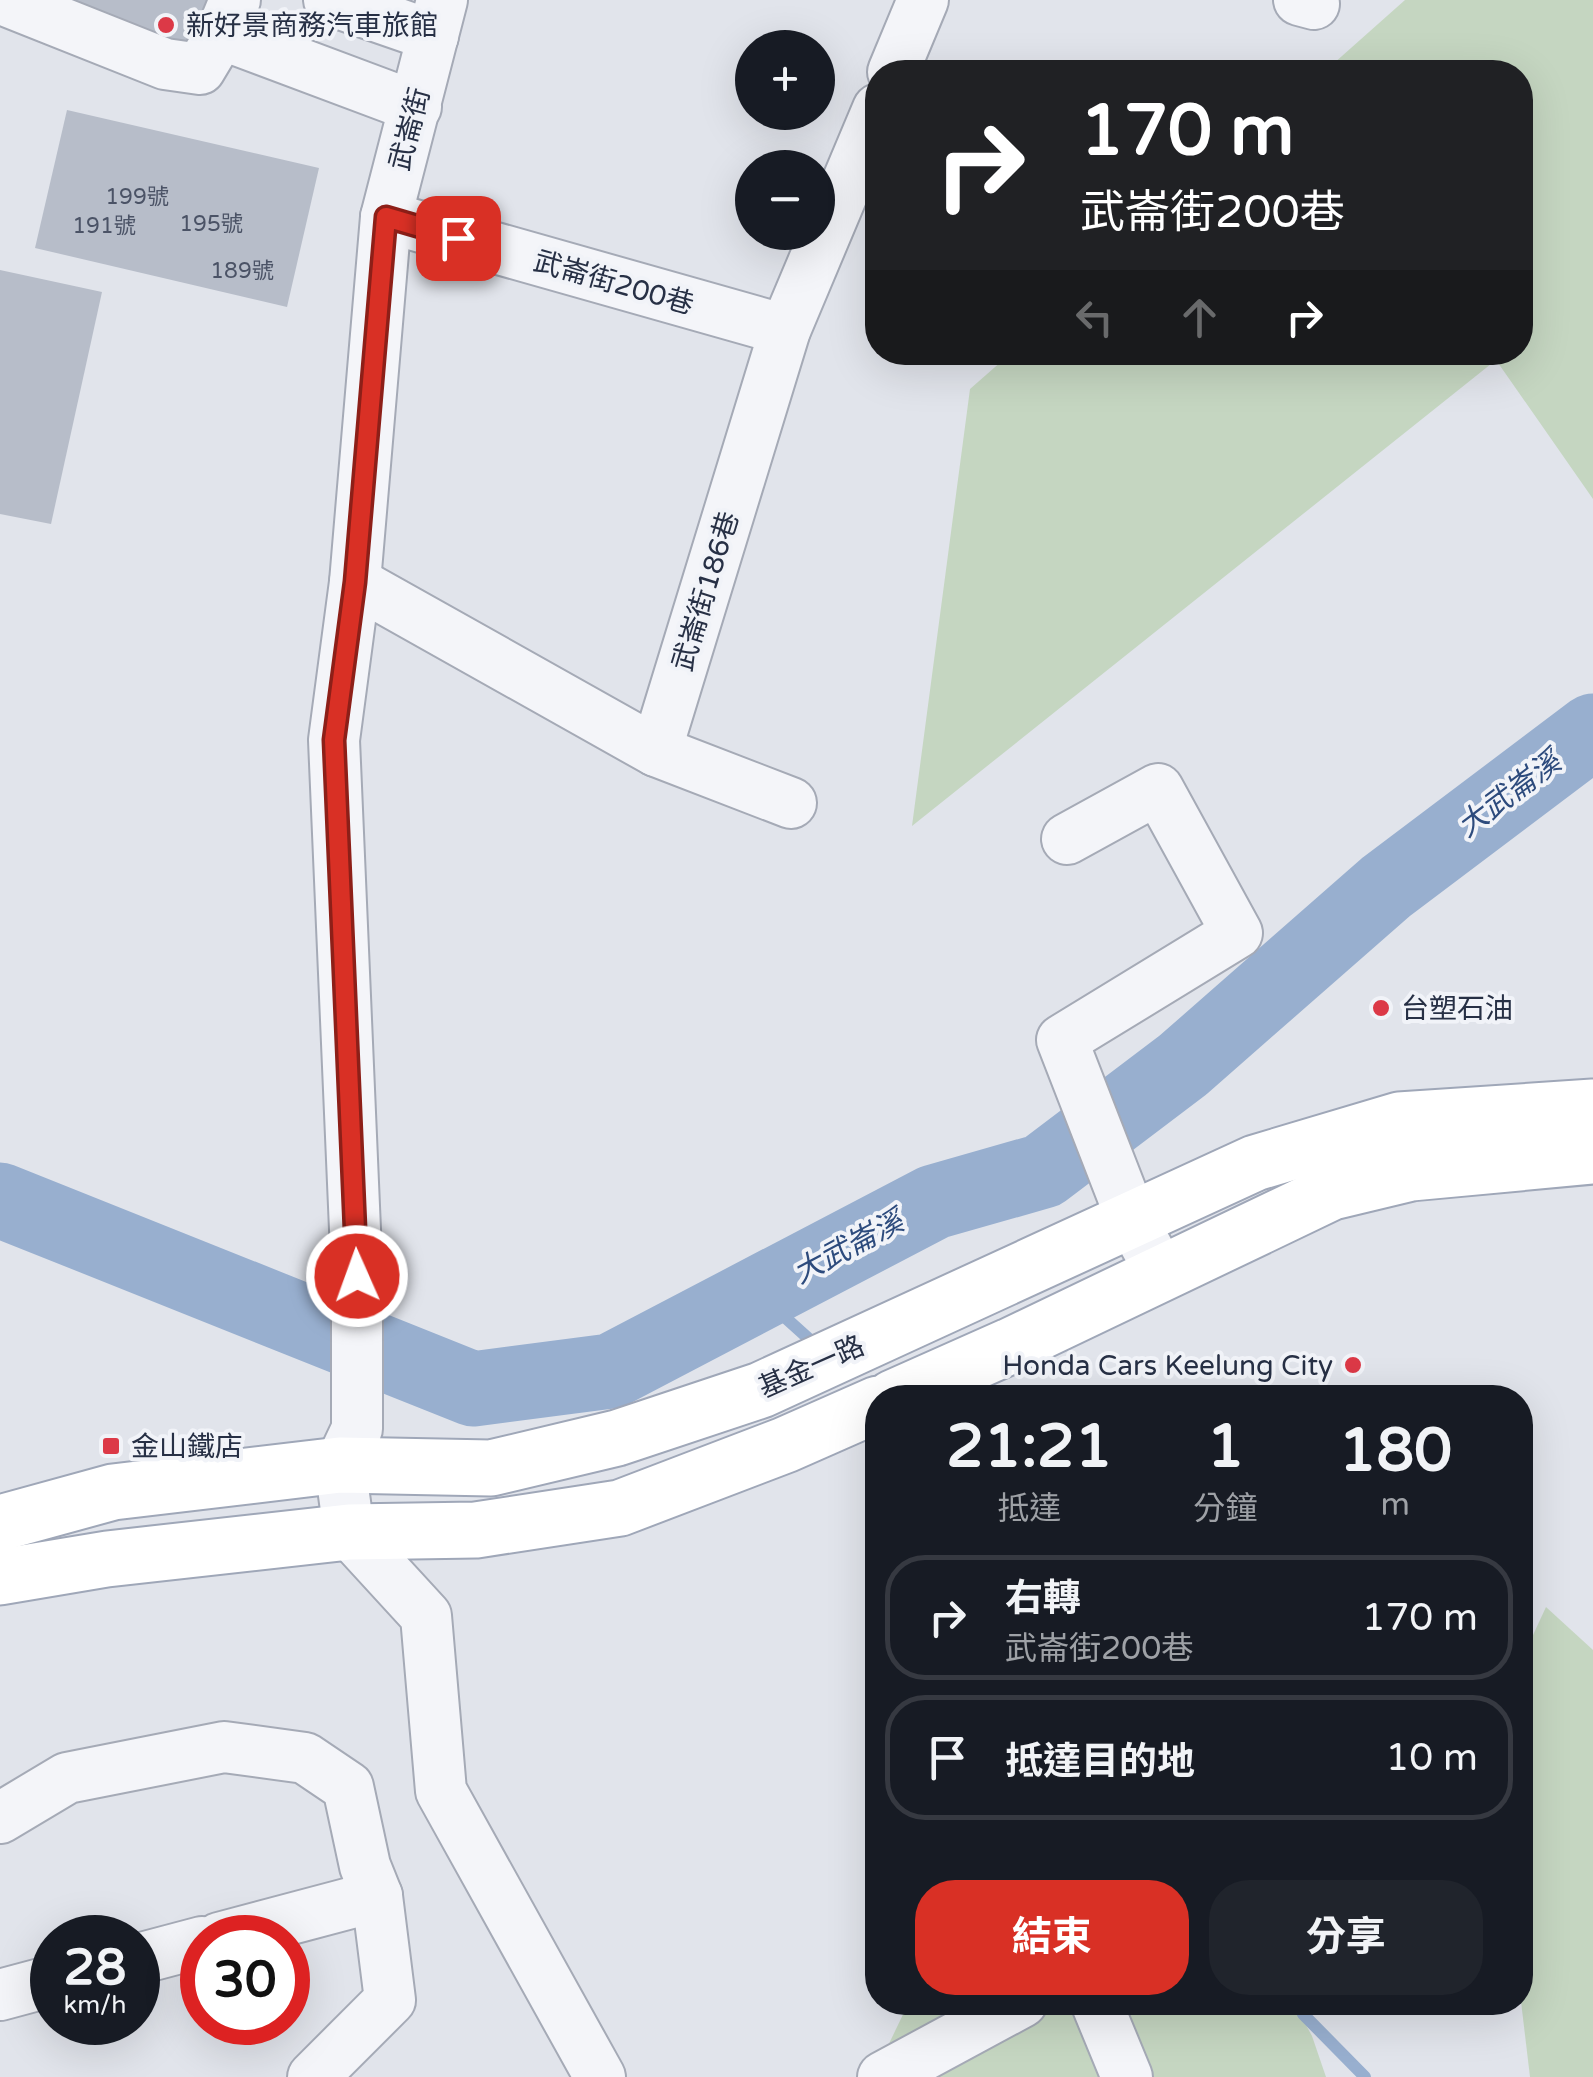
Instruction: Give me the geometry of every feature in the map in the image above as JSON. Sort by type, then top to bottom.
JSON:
[{"type":"main road","name":"基金一路","points":[[0,1523],[113,1492],[348,1447],[491,1468],[617,1438],[761,1390],[1255,1163],[1399,1120],[1593,1107]]},
{"type":"main road","points":[[921,1385],[1332,1192],[1410,1173],[1593,1156]]},
{"type":"main road","points":[[0,1578],[108,1558],[349,1532],[476,1530],[620,1508],[865,1410]]},
{"type":"street","points":[[4,0],[166,64],[200,69],[228,17],[416,107]]},
{"type":"street","points":[[328,0],[437,18]]},
{"type":"street","points":[[897,60],[923,0]]},
{"type":"street","name":"武崙街","points":[[349,1532],[348,1447],[357,1276],[334,740],[355,582],[386,217],[437,18]]},
{"type":"street","name":"武崙街186巷","points":[[656,751],[785,330],[865,139]]},
{"type":"street","name":"武崙街200巷","points":[[386,217],[785,330]]},
{"type":"street","points":[[355,582],[656,751],[792,803]]},
{"type":"street","points":[[1066,839],[1158,789],[1237,933],[1062,1040],[1132,1220],[1161,1274]]},
{"type":"street","points":[[349,1532],[426,1616],[441,1791],[600,2077]]},
{"type":"street","points":[[0,1818],[67,1778],[224,1747],[305,1758],[348,1787],[365,1866],[377,1896],[390,2000],[313,2077]]},
{"type":"street","points":[[306,1915],[377,1896]]},
{"type":"street","points":[[0,1995],[30,1988]]},
{"type":"street","points":[[883,2077],[998,2015]]},
{"type":"street","points":[[1102,2015],[1128,2077]]},
{"type":"green space","points":[[1405,0],[1593,0],[1593,499],[1499,365],[1533,365],[1533,60],[1338,60]]},
{"type":"green space","points":[[997,365],[1490,365],[912,826],[970,389]]},
{"type":"green space","points":[[1546,1607],[1593,1650],[1593,2077],[1530,2077],[1523,2015],[1533,2015],[1533,1635]]},
{"type":"green space","points":[[903,2015],[1301,2015],[1326,2077],[873,2077]]},
{"type":"building","name":"新好景商務汽車旅館","points":[[66,0],[214,0],[193,49]]},
{"type":"building","points":[[67,110],[319,168],[287,307],[35,248]]},
{"type":"building","points":[[0,270],[102,292],[51,524],[0,514]]},
{"type":"waterway","name":"大武崙溪","points":[[0,1200],[473,1389],[611,1371],[934,1202],[1043,1171],[1183,1065],[1386,887],[1593,731]]},
{"type":"waterway","points":[[758,1293],[819,1348]]},
{"type":"waterway","points":[[1304,2015],[1365,2077]]},
{"type":"place","name":"新好景商務汽車旅館","points":[[166,25]]},
{"type":"place","name":"台塑石油","points":[[1381,1008]]},
{"type":"place","name":"Honda Cars Keelung City","points":[[1353,1365]]},
{"type":"place","name":"金山鐵店","points":[[111,1446]]},
{"type":"route","points":[[357,1276],[334,740],[355,582],[386,217],[458,238]]}]
